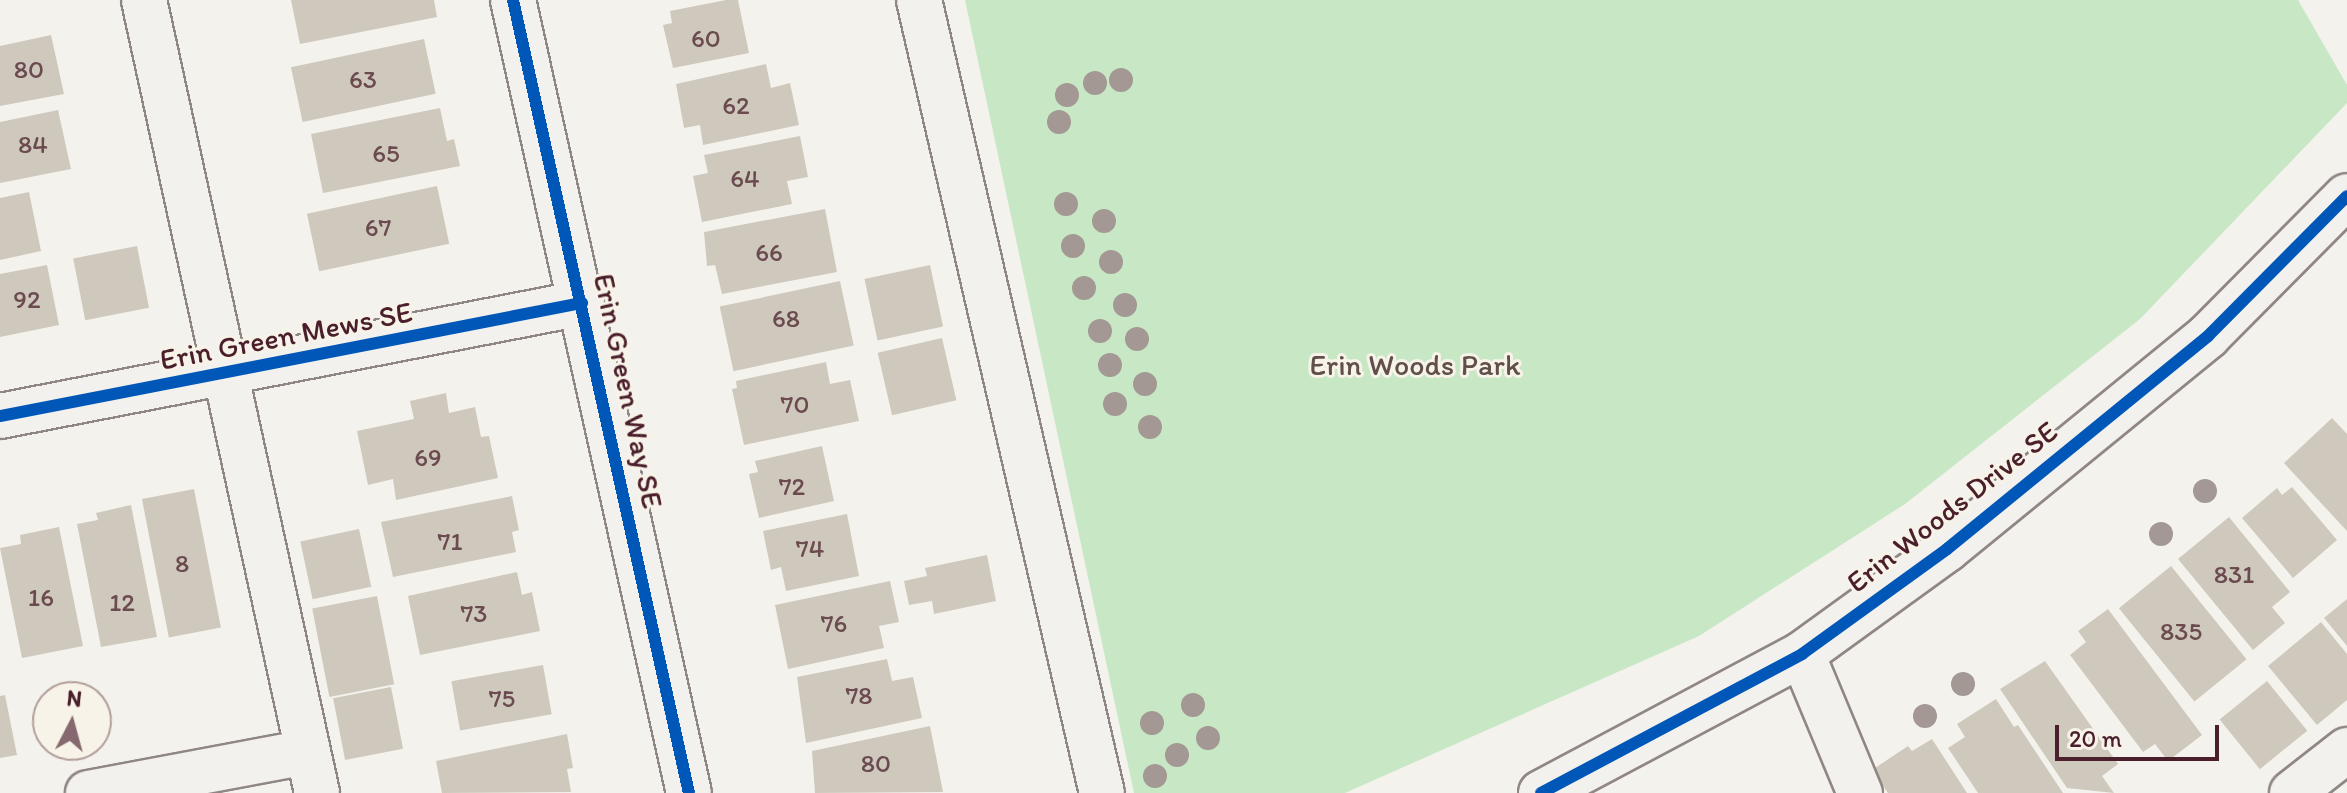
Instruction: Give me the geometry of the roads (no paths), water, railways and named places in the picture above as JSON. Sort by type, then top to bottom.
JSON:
[{"type":"street","points":[[88,793],[312,773],[223,376],[144,0]]},
{"type":"street","name":"Erin Green Way SE","points":[[513,0],[689,793]]},
{"type":"street","points":[[919,0],[1102,793]]},
{"type":"street","name":"Erin Woods Drive SE","points":[[1541,793],[1802,654],[1947,549],[2208,336],[2347,196]]},
{"type":"street","name":"Erin Green Mews SE","points":[[0,416],[223,376],[582,303]]},
{"type":"street","points":[[1802,654],[1860,793]]},
{"type":"street","points":[[2292,793],[2347,750]]},
{"type":"park label","name":"Erin Woods Park","points":[[1415,365]]}]
